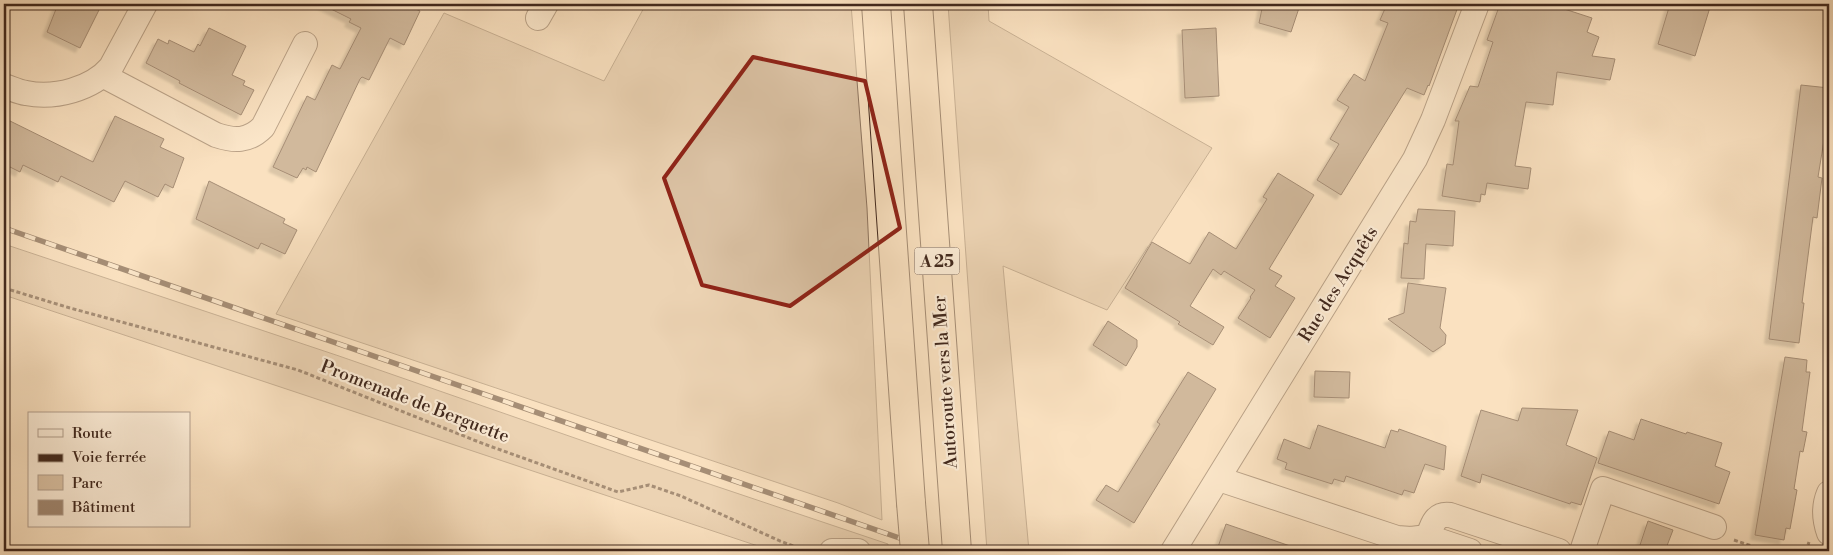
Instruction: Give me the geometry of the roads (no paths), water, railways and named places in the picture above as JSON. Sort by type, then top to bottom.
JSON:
[{"type":"highway","name":"A 25","points":[[876,4],[915,551]]},
{"type":"highway","name":"Autoroute vers la Mer","points":[[918,4],[957,551]]},
{"type":"street","points":[[4,86],[26,93],[55,94],[80,88],[104,76],[119,55],[145,4]]},
{"type":"street","name":"Rue des Acquêts","points":[[1173,551],[1415,159],[1433,120],[1477,4]]},
{"type":"street","points":[[104,76],[216,135],[242,140],[257,133],[263,127],[306,44]]},
{"type":"street","points":[[1219,478],[1397,538],[1428,538],[1470,551]]},
{"type":"street","points":[[1582,551],[1604,489],[1714,527]]},
{"type":"street","points":[[1829,493],[1825,502],[1829,531]]},
{"type":"street","points":[[1428,538],[1434,521],[1439,516],[1446,514],[1559,551]]},
{"type":"street","points":[[832,551],[858,551]]},
{"type":"railway","points":[[4,228],[937,551]]}]
